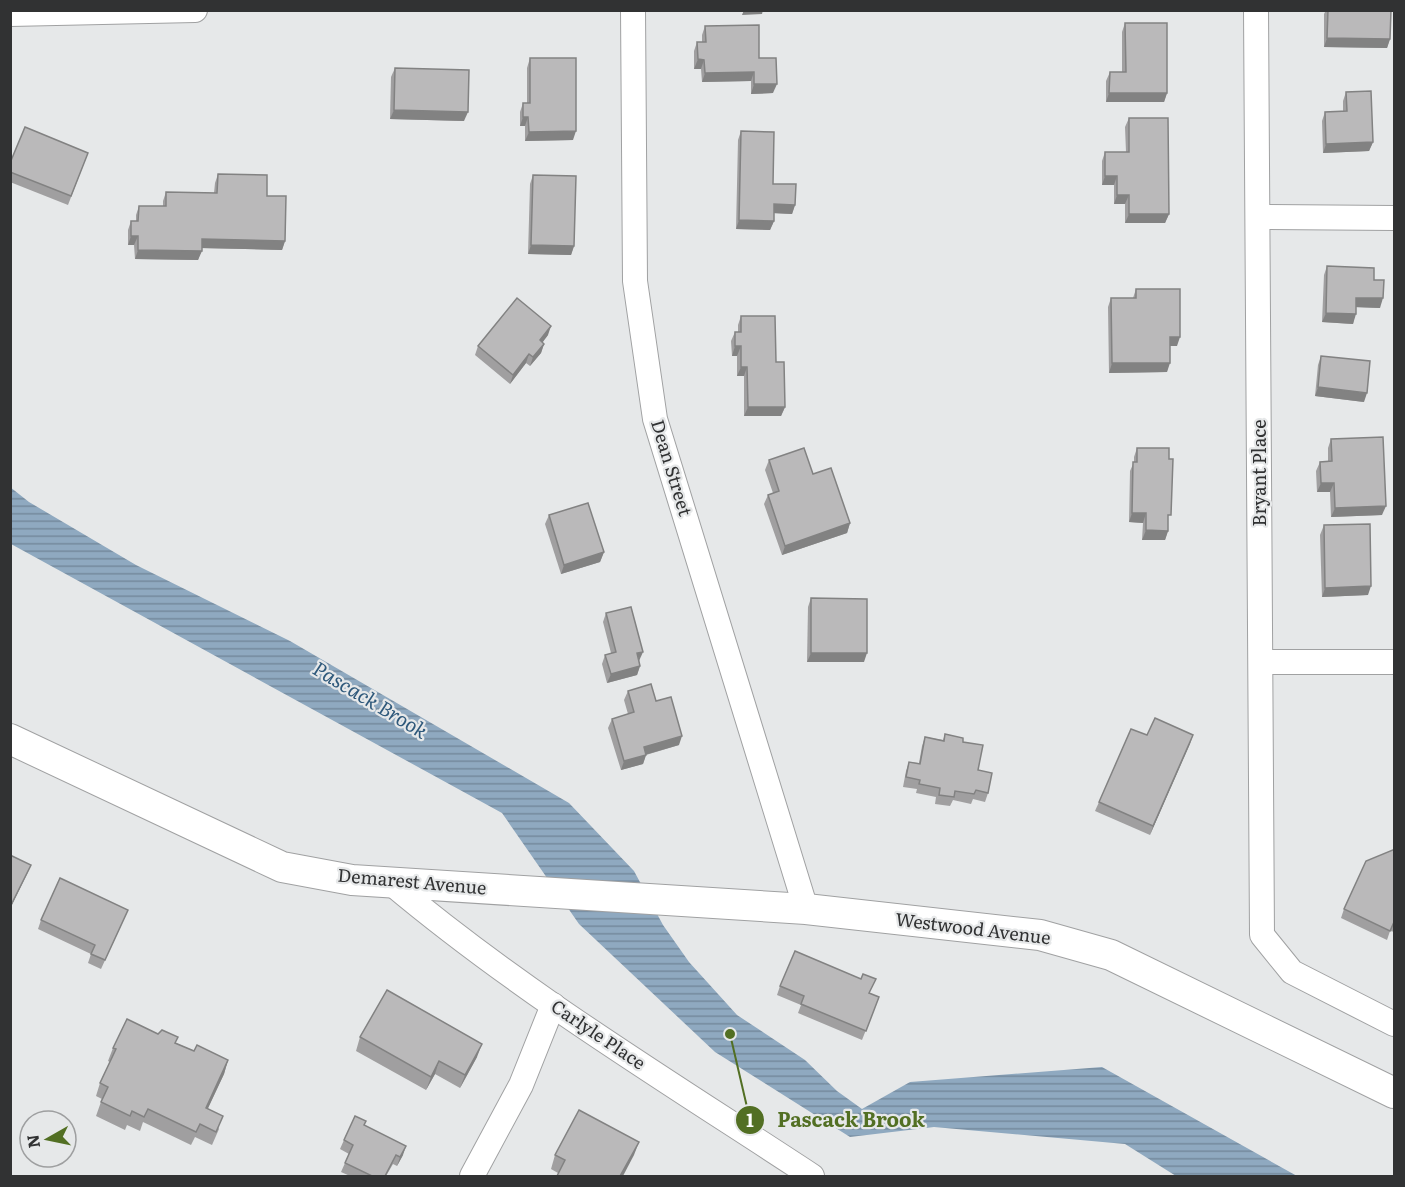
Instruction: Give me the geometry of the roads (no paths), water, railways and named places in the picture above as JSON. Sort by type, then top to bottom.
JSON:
[{"type":"street","points":[[10,14],[195,10]]},
{"type":"street","name":"Dean Street","points":[[633,10],[635,281],[655,419],[806,909]]},
{"type":"street","name":"Bryant Place","points":[[1256,10],[1262,935],[1292,972],[1395,1024]]},
{"type":"street","points":[[1258,217],[1395,218]]},
{"type":"street","points":[[1261,662],[1395,662]]},
{"type":"street","name":"Demarest Avenue","points":[[10,739],[282,867],[352,880],[662,900]]},
{"type":"street","name":"Carlyle Place","points":[[391,883],[436,921],[553,1005],[812,1176]]},
{"type":"street","name":"Westwood Avenue","points":[[662,900],[806,909],[1040,935],[1111,955],[1395,1093]]},
{"type":"street","points":[[472,1176],[521,1084],[553,1005]]},
{"type":"water","points":[[10,487],[29,502],[136,565],[290,641],[569,803],[634,871],[663,925],[689,962],[737,1015],[805,1060],[837,1091],[862,1109],[910,1082],[1102,1067],[1297,1176],[1176,1176],[1125,1144],[934,1127],[850,1137],[715,1052],[579,924],[502,813],[11,544]]},
{"type":"place","name":"Pascack Brook","points":[[730,1034]]}]
